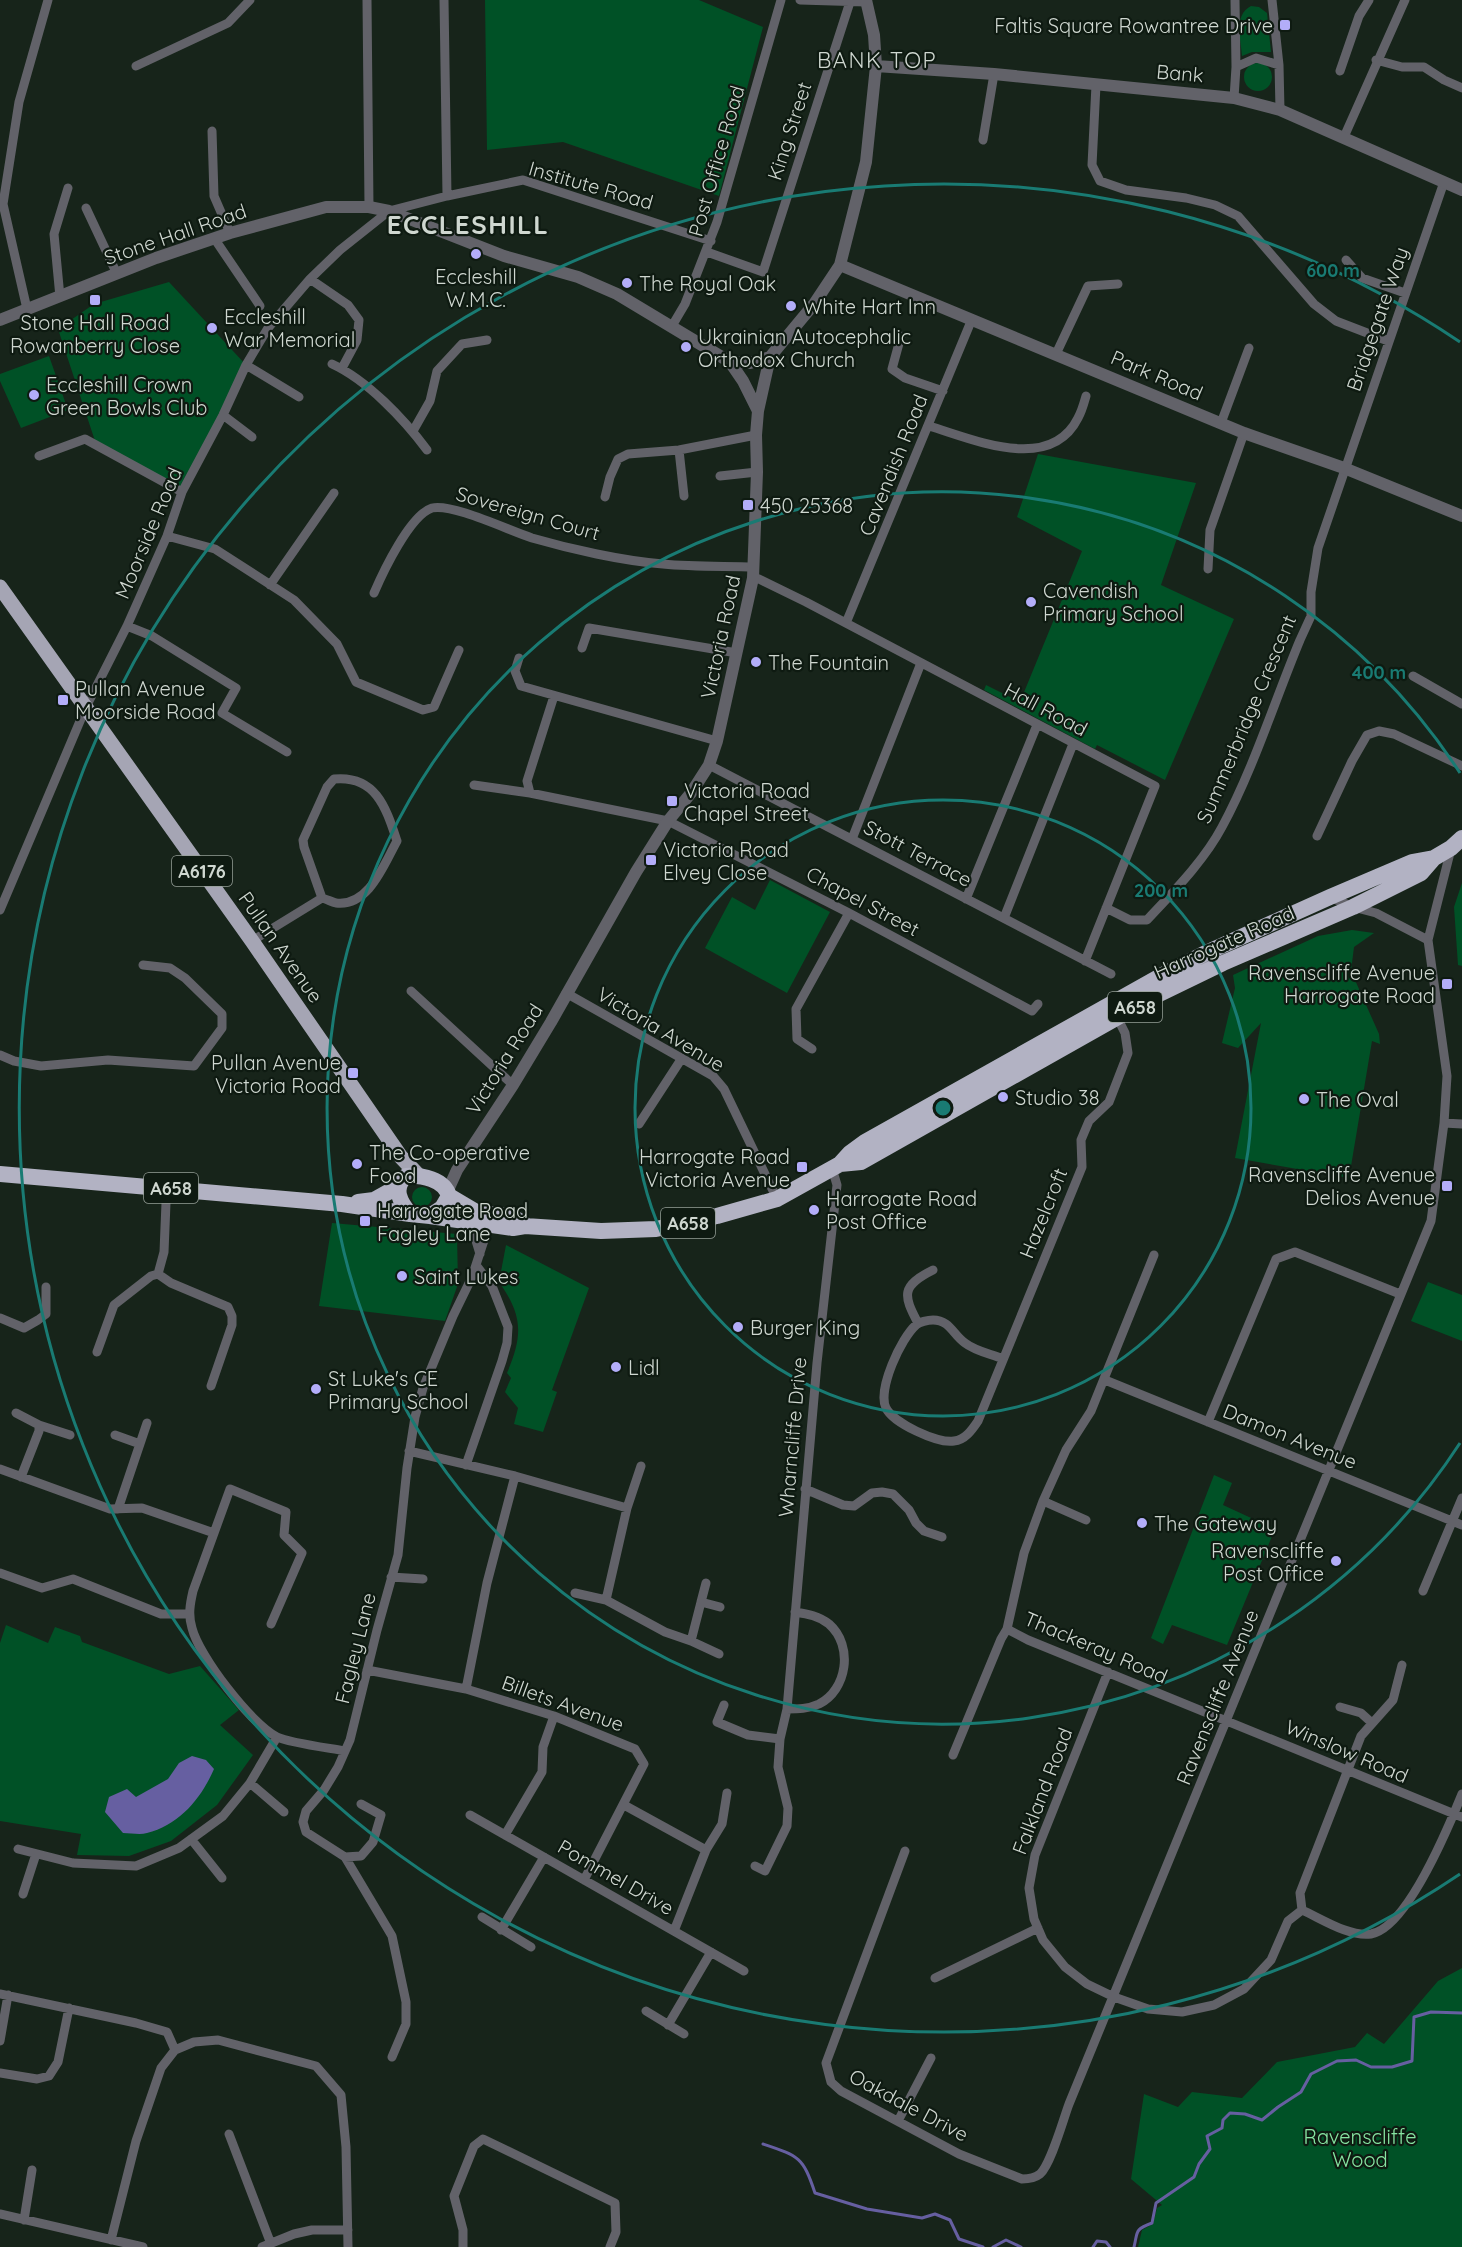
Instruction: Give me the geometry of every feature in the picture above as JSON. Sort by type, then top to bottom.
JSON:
[{"type":"highway","name":"Harrogate Road","points":[[836,1166],[861,1162],[1157,995],[1223,963],[1353,907],[1421,873],[1434,858],[1457,843]]},
{"type":"highway","name":"Harrogate Road","points":[[411,1214],[470,1221],[513,1217],[525,1226],[601,1232],[656,1229],[717,1216],[777,1199],[836,1166],[865,1142],[1159,977],[1208,952],[1330,897],[1412,862],[1434,858]]},
{"type":"highway","name":"A658","points":[[0,1174],[342,1204],[411,1214]]},
{"type":"highway","name":"Harrogate Road","points":[[414,1179],[448,1193],[487,1219]]},
{"type":"highway","name":"A658","points":[[342,1204],[374,1200],[414,1179]]},
{"type":"highway","points":[[411,1214],[398,1198],[414,1179]]},
{"type":"highway","points":[[430,1216],[442,1208],[448,1193]]},
{"type":"main road","name":"Pullan Avenue","points":[[0,586],[252,941],[401,1156],[414,1179]]},
{"type":"street","points":[[27,309],[3,204],[20,102],[48,0]]},
{"type":"street","points":[[136,66],[228,23],[250,0]]},
{"type":"street","points":[[367,0],[369,207]]},
{"type":"street","points":[[444,0],[447,196]]},
{"type":"street","name":"Post Office Road","points":[[672,326],[685,304],[711,241],[781,0]]},
{"type":"street","points":[[800,0],[866,1]]},
{"type":"street","points":[[1234,98],[1235,0]]},
{"type":"street","points":[[1272,0],[1279,65],[1280,110]]},
{"type":"street","points":[[1340,71],[1359,16],[1370,0]]},
{"type":"street","points":[[1344,136],[1376,60],[1405,0]]},
{"type":"street","name":"Victoria Road","points":[[448,1193],[457,1170],[513,1085],[618,902],[668,821],[691,793],[709,765],[738,653],[753,573],[757,472],[756,435],[758,411],[770,357],[814,304],[840,265],[866,162],[876,66],[874,34],[866,1]]},
{"type":"street","name":"King Street","points":[[707,252],[763,272],[850,2]]},
{"type":"street","points":[[1236,67],[1256,58],[1279,65]]},
{"type":"street","points":[[1376,60],[1402,68],[1424,67],[1444,80],[1462,87]]},
{"type":"street","name":"Bank","points":[[876,66],[994,74],[1234,98],[1280,110],[1344,136],[1462,190]]},
{"type":"street","points":[[983,140],[994,74]]},
{"type":"street","points":[[1096,85],[1092,165],[1100,181],[1126,190],[1186,198],[1215,205],[1238,216],[1314,304],[1336,321],[1388,341]]},
{"type":"street","points":[[212,131],[214,196],[230,233]]},
{"type":"street","name":"Institute Road","points":[[389,211],[523,180],[711,241]]},
{"type":"street","name":"Bridgegate Way","points":[[1344,468],[1443,182]]},
{"type":"street","points":[[60,297],[54,234],[68,188]]},
{"type":"street","name":"Stone Hall Road","points":[[0,320],[230,233],[326,207],[369,207],[389,211],[504,256],[578,277],[617,294],[730,362]]},
{"type":"street","points":[[86,208],[117,274]]},
{"type":"street","name":"Moorside Road","points":[[0,910],[86,707],[127,626],[167,536],[182,492],[223,415],[246,365],[268,328],[310,279],[340,250],[389,211]]},
{"type":"street","points":[[214,238],[260,306]]},
{"type":"street","points":[[1347,260],[1362,278],[1405,292]]},
{"type":"street","name":"Park Road","points":[[840,265],[1244,433],[1344,468],[1462,516]]},
{"type":"street","points":[[310,279],[348,305],[359,320],[357,340],[342,368]]},
{"type":"street","points":[[1056,354],[1088,286],[1118,284]]},
{"type":"street","name":"Cavendish Road","points":[[846,623],[972,320]]},
{"type":"street","points":[[901,336],[892,369],[905,378],[943,391]]},
{"type":"street","points":[[413,431],[430,401],[437,371],[462,344],[487,340]]},
{"type":"street","points":[[1221,423],[1249,348]]},
{"type":"street","points":[[730,362],[750,363],[770,357]]},
{"type":"street","points":[[730,362],[743,381],[758,411]]},
{"type":"street","points":[[332,364],[342,368],[361,382],[413,431],[427,450]]},
{"type":"street","points":[[246,365],[299,397]]},
{"type":"street","points":[[929,426],[990,444],[1031,450],[1051,445],[1065,435],[1078,420],[1086,396]]},
{"type":"street","points":[[223,415],[252,437]]},
{"type":"street","points":[[1208,569],[1210,530],[1244,433]]},
{"type":"street","points":[[605,497],[618,459],[628,454],[679,450],[756,435]]},
{"type":"street","points":[[39,456],[85,439],[182,492]]},
{"type":"street","points":[[679,450],[684,496]]},
{"type":"street","name":"Summerbridge Crescent","points":[[1106,908],[1130,920],[1147,920],[1171,894],[1221,829],[1311,616],[1311,592],[1318,548],[1344,468]]},
{"type":"street","points":[[720,476],[757,472]]},
{"type":"street","points":[[270,585],[334,493]]},
{"type":"street","name":"Sovereign Court","points":[[374,593],[395,549],[423,513],[439,507],[533,538],[587,551],[662,564],[753,573]]},
{"type":"street","points":[[167,536],[215,549],[294,600],[336,644],[356,682],[423,710],[434,707],[459,650]]},
{"type":"street","name":"Hall Road","points":[[753,573],[759,579],[1155,786],[1086,961]]},
{"type":"street","points":[[127,626],[152,636],[236,688],[222,713],[287,752]]},
{"type":"street","points":[[582,648],[589,628],[738,653]]},
{"type":"street","points":[[519,658],[514,671],[521,686],[717,741]]},
{"type":"street","points":[[852,839],[921,663]]},
{"type":"street","points":[[1413,676],[1462,704]]},
{"type":"street","points":[[530,793],[527,781],[554,696]]},
{"type":"street","points":[[966,899],[1036,725]]},
{"type":"street","points":[[1317,836],[1352,761],[1368,735],[1379,731],[1394,734],[1462,766]]},
{"type":"street","points":[[1004,918],[1073,744]]},
{"type":"street","name":"Stott Terrace","points":[[709,765],[1110,974]]},
{"type":"street","points":[[347,778],[371,789],[379,796],[397,841],[368,889],[354,901],[336,903],[322,898],[303,840],[327,787],[334,779],[347,778]]},
{"type":"street","name":"Chapel Street","points":[[474,785],[530,793],[668,821],[849,913],[1032,1011],[1038,1004]]},
{"type":"street","name":"Ravenscliffe Avenue","points":[[1033,2178],[1045,2168],[1431,1221],[1444,1123],[1447,1076],[1428,940],[1457,843]]},
{"type":"street","points":[[1330,897],[1353,907],[1376,913],[1428,940]]},
{"type":"street","points":[[252,941],[322,898]]},
{"type":"street","points":[[812,1049],[797,1039],[796,1009],[849,913]]},
{"type":"street","points":[[0,1055],[14,1061],[40,1066],[108,1060],[194,1066],[222,1028],[222,1014],[185,978],[170,968],[143,965]]},
{"type":"street","points":[[411,991],[513,1085]]},
{"type":"street","name":"Victoria Avenue","points":[[566,993],[712,1076],[724,1089],[777,1199]]},
{"type":"street","name":"Hazelcroft","points":[[918,1323],[906,1337],[885,1385],[885,1406],[893,1418],[908,1427],[944,1440],[955,1441],[969,1434],[978,1421],[1082,1167],[1081,1140],[1089,1121],[1109,1102],[1125,1061],[1128,1053],[1125,1033],[1117,1017]]},
{"type":"street","points":[[639,1124],[682,1058]]},
{"type":"street","points":[[1444,1123],[1462,1124]]},
{"type":"street","name":"Wharncliffe Drive","points":[[755,1866],[765,1871],[787,1826],[788,1808],[778,1767],[780,1739],[787,1709],[806,1489],[837,1185],[836,1166]]},
{"type":"street","points":[[414,1179],[457,1170]]},
{"type":"street","points":[[158,1274],[164,1252],[165,1203],[169,1188]]},
{"type":"street","name":"Fagley Lane","points":[[392,2057],[406,2024],[406,2002],[392,1936],[345,1857],[306,1832],[303,1822],[306,1811],[324,1790],[338,1767],[350,1740],[398,1555],[409,1450],[415,1417],[423,1388],[476,1266],[487,1219]]},
{"type":"street","points":[[470,1221],[480,1254]]},
{"type":"street","points":[[1208,1422],[1276,1258],[1295,1252],[1400,1294]]},
{"type":"street","name":"Thackeray Road","points":[[1154,1255],[1092,1411],[1066,1450],[1043,1501],[1024,1553],[1014,1607],[1007,1629],[1028,1640],[1227,1721]]},
{"type":"street","points":[[466,1465],[502,1361],[507,1343],[508,1326],[492,1286],[476,1266]]},
{"type":"street","points":[[933,1270],[918,1278],[907,1294],[907,1304],[918,1323],[933,1320],[951,1326],[964,1343],[1003,1359]]},
{"type":"street","points":[[98,1352],[114,1305],[152,1276],[158,1274]]},
{"type":"street","points":[[158,1274],[171,1283],[228,1307],[232,1316],[232,1325],[211,1386]]},
{"type":"street","points":[[0,1318],[24,1328],[39,1320],[46,1314],[46,1287]]},
{"type":"street","name":"Damon Avenue","points":[[1105,1380],[1462,1525]]},
{"type":"street","points":[[16,1413],[39,1425],[70,1436]]},
{"type":"street","points":[[118,1509],[147,1424]]},
{"type":"street","points":[[21,1477],[39,1431],[39,1425]]},
{"type":"street","points":[[116,1435],[140,1444]]},
{"type":"street","points":[[409,1450],[514,1476],[627,1508]]},
{"type":"street","points":[[606,1600],[627,1508],[641,1466]]},
{"type":"street","points":[[0,1469],[110,1509],[142,1508],[214,1533]]},
{"type":"street","points":[[466,1689],[487,1583],[514,1476]]},
{"type":"street","points":[[271,1624],[302,1553],[284,1535],[286,1512],[230,1489],[193,1591],[189,1614],[202,1654],[228,1689],[260,1724],[277,1737],[345,1751]]},
{"type":"street","points":[[806,1489],[843,1505],[854,1506],[872,1493],[893,1494],[909,1510],[916,1523],[924,1531],[942,1537]]},
{"type":"street","points":[[1423,1591],[1462,1498]]},
{"type":"street","points":[[1043,1501],[1086,1520]]},
{"type":"street","points":[[0,1573],[42,1588],[73,1579],[161,1614],[189,1614]]},
{"type":"street","points":[[391,1577],[423,1579]]},
{"type":"street","points":[[692,1641],[706,1583]]},
{"type":"street","points":[[575,1593],[606,1600],[665,1632],[692,1641],[719,1654]]},
{"type":"street","points":[[701,1602],[720,1607]]},
{"type":"street","points":[[787,1709],[805,1709],[820,1704],[832,1694],[840,1681],[844,1668],[842,1642],[829,1624],[809,1614],[795,1612]]},
{"type":"street","points":[[953,1755],[1007,1629]]},
{"type":"street","points":[[1402,1665],[1393,1700],[1361,1736],[1300,1893],[1302,1910],[1355,1934],[1373,1934],[1392,1923],[1458,1816],[1462,1794]]},
{"type":"street","name":"Billets Avenue","points":[[367,1670],[466,1689],[554,1716],[635,1749],[645,1764],[584,1880]]},
{"type":"street","name":"Falkland Road","points":[[1108,1672],[1035,1855],[1029,1888],[1034,1919],[1043,1940],[1065,1967],[1087,1984],[1148,2009],[1182,2012],[1215,2005],[1244,1989],[1271,1960],[1288,1921],[1302,1910]]},
{"type":"street","points":[[724,1706],[717,1722],[748,1735],[780,1739]]},
{"type":"street","points":[[1340,1707],[1361,1713],[1372,1723]]},
{"type":"street","points":[[505,1835],[542,1772],[543,1747],[554,1716]]},
{"type":"street","name":"Winslow Road","points":[[1227,1721],[1458,1816]]},
{"type":"street","points":[[18,1849],[74,1863],[136,1866],[179,1848],[224,1816],[250,1783],[277,1737]]},
{"type":"street","points":[[250,1783],[284,1812]]},
{"type":"street","points":[[675,1931],[706,1850],[723,1824],[728,1793]]},
{"type":"street","points":[[345,1857],[361,1856],[373,1842],[381,1815],[361,1804]]},
{"type":"street","points":[[624,1805],[706,1850]]},
{"type":"street","name":"Pommel Drive","points":[[470,1815],[744,1971]]},
{"type":"street","points":[[191,1839],[222,1878]]},
{"type":"street","name":"Oakdale Drive","points":[[905,1851],[826,2062],[828,2076],[840,2091],[959,2154],[1022,2179],[1033,2178]]},
{"type":"street","points":[[23,1894],[36,1854]]},
{"type":"street","points":[[501,1930],[544,1857]]},
{"type":"street","points":[[482,1917],[531,1947]]},
{"type":"street","points":[[935,1978],[1038,1929]]},
{"type":"street","points":[[668,2025],[711,1952]]},
{"type":"street","points":[[0,2041],[4,1994],[136,2023],[166,2032],[175,2050]]},
{"type":"street","points":[[0,2073],[37,2079],[49,2076],[58,2062],[69,2008]]},
{"type":"street","points":[[646,2011],[684,2034]]},
{"type":"street","points":[[111,2240],[136,2141],[161,2068],[175,2050],[194,2042],[218,2040],[316,2066],[341,2095],[346,2147],[348,2247]]},
{"type":"street","points":[[898,2121],[931,2058]]},
{"type":"street","points":[[229,2134],[267,2246],[294,2234],[312,2230],[348,2230]]},
{"type":"street","points":[[463,2247],[463,2230],[454,2196],[474,2146],[483,2139],[615,2203],[616,2232],[610,2247]]},
{"type":"street","points":[[24,2220],[32,2170]]},
{"type":"street","points":[[0,2214],[143,2247]]},
{"type":"green space","points":[[485,0],[699,0],[763,27],[719,196],[563,142],[487,150]]},
{"type":"green space","points":[[1251,6],[1259,7],[1267,13],[1271,52],[1252,52],[1242,56],[1240,22],[1245,10]]},
{"type":"green space","points":[[1258,63],[1268,67],[1272,77],[1268,87],[1258,91],[1248,87],[1244,77],[1248,67]]},
{"type":"green space","points":[[169,282],[246,365],[182,492],[96,444],[58,329],[94,304]]},
{"type":"green space","name":"Eccleshill Crown Green Bowls Club","points":[[49,356],[68,410],[21,428],[0,381],[0,374]]},
{"type":"green space","points":[[1038,454],[1196,483],[1161,585],[1234,619],[1165,780],[1097,745],[1095,749],[984,690],[986,685],[1020,702],[1082,551],[1017,517]]},
{"type":"green space","points":[[770,880],[830,912],[787,993],[705,948],[732,897],[755,910]]},
{"type":"green space","points":[[1462,883],[1462,966],[1458,965],[1454,907]]},
{"type":"green space","name":"The Oval","points":[[1352,930],[1374,933],[1354,947],[1351,971],[1379,1034],[1380,1044],[1372,1041],[1349,1178],[1235,1158],[1261,1023],[1238,1048],[1222,1043],[1235,988],[1233,975],[1318,936]]},
{"type":"green space","points":[[422,1187],[429,1190],[432,1197],[429,1204],[422,1207],[415,1204],[412,1197],[415,1190]]},
{"type":"green space","points":[[332,1223],[457,1234],[458,1284],[445,1321],[319,1306]]},
{"type":"green space","points":[[506,1245],[589,1288],[552,1390],[557,1392],[543,1432],[514,1424],[518,1408],[505,1392],[511,1378],[507,1373],[518,1336],[513,1305],[499,1282]]},
{"type":"green space","points":[[1428,1282],[1462,1295],[1462,1341],[1411,1321]]},
{"type":"green space","points":[[1214,1475],[1232,1483],[1223,1505],[1275,1529],[1227,1645],[1172,1625],[1163,1644],[1151,1638]]},
{"type":"green space","points":[[6,1625],[48,1643],[55,1627],[80,1636],[82,1642],[169,1674],[200,1666],[239,1710],[220,1725],[253,1755],[217,1805],[171,1841],[129,1856],[77,1855],[81,1834],[0,1821],[0,1643]]},
{"type":"green space","name":"Ravenscliffe Wood","points":[[1462,1968],[1462,2247],[1138,2247],[1142,2230],[1153,2224],[1157,2208],[1162,2205],[1131,2179],[1144,2094],[1178,2107],[1192,2092],[1242,2098],[1277,2062],[1355,2047],[1367,2033],[1384,2044],[1438,1981]]},
{"type":"shaded area","points":[[192,1756],[206,1760],[214,1769],[196,1800],[169,1824],[144,1834],[123,1833],[105,1812],[109,1797],[127,1789],[136,1797],[168,1779],[179,1763]]},
{"type":"waterway","points":[[1134,2247],[1138,2232],[1142,2227],[1152,2223],[1156,2203],[1194,2177],[1199,2164],[1210,2149],[1207,2136],[1222,2128],[1223,2120],[1230,2113],[1245,2114],[1262,2120],[1301,2092],[1311,2074],[1337,2061],[1356,2060],[1371,2067],[1392,2067],[1412,2061],[1414,2017],[1431,2012],[1462,2013]]},
{"type":"waterway","points":[[763,2144],[792,2155],[798,2160],[807,2172],[815,2193],[867,2209],[922,2218],[935,2214],[950,2220],[959,2239],[983,2247]]},
{"type":"waterway","points":[[993,2247],[1006,2240],[1021,2247]]},
{"type":"waterway","points":[[1093,2247],[1097,2241],[1106,2242],[1110,2247]]},
{"type":"place","name":"Faltis Square Rowantree Drive","points":[[1285,25]]},
{"type":"place","name":"Eccleshill W.M.C.","points":[[476,254]]},
{"type":"place","name":"The Royal Oak","points":[[627,283]]},
{"type":"place","name":"Stone Hall Road Rowanberry Close","points":[[95,300]]},
{"type":"place","name":"White Hart Inn","points":[[791,306]]},
{"type":"place","name":"Eccleshill War Memorial","points":[[212,328]]},
{"type":"place","name":"Ukrainian Autocephalic Orthodox Church","points":[[686,347]]},
{"type":"place","name":"Eccleshill Crown Green Bowls Club","points":[[34,395]]},
{"type":"place","name":"450 25368","points":[[748,505]]},
{"type":"place","name":"Cavendish Primary School","points":[[1031,602]]},
{"type":"place","name":"The Fountain","points":[[756,662]]},
{"type":"place","name":"Pullan Avenue Moorside Road","points":[[63,700]]},
{"type":"place","name":"Victoria Road Chapel Street","points":[[672,801]]},
{"type":"place","name":"Victoria Road Elvey Close","points":[[651,860]]},
{"type":"place","name":"Ravenscliffe Avenue Harrogate Road","points":[[1447,984]]},
{"type":"place","name":"Pullan Avenue Victoria Road","points":[[353,1073]]},
{"type":"place","name":"Studio 38","points":[[1003,1097]]},
{"type":"place","name":"The Oval","points":[[1304,1099]]},
{"type":"place","name":"The Co-operative Food","points":[[357,1164]]},
{"type":"place","name":"Harrogate Road Victoria Avenue","points":[[802,1167]]},
{"type":"place","name":"Ravenscliffe Avenue Delios Avenue","points":[[1447,1186]]},
{"type":"place","name":"Harrogate Road Post Office","points":[[814,1210]]},
{"type":"place","name":"Harrogate Road Fagley Lane","points":[[365,1221]]},
{"type":"place","name":"Saint Lukes","points":[[402,1276]]},
{"type":"place","name":"Burger King","points":[[738,1327]]},
{"type":"place","name":"Lidl","points":[[616,1367]]},
{"type":"place","name":"St Luke's CE Primary School","points":[[316,1389]]},
{"type":"place","name":"The Gateway","points":[[1142,1523]]},
{"type":"place","name":"Ravenscliffe Post Office","points":[[1336,1561]]},
{"type":"district","name":"BANK TOP","points":[[877,60]]},
{"type":"district","name":"ECCLESHILL","points":[[468,224]]}]
